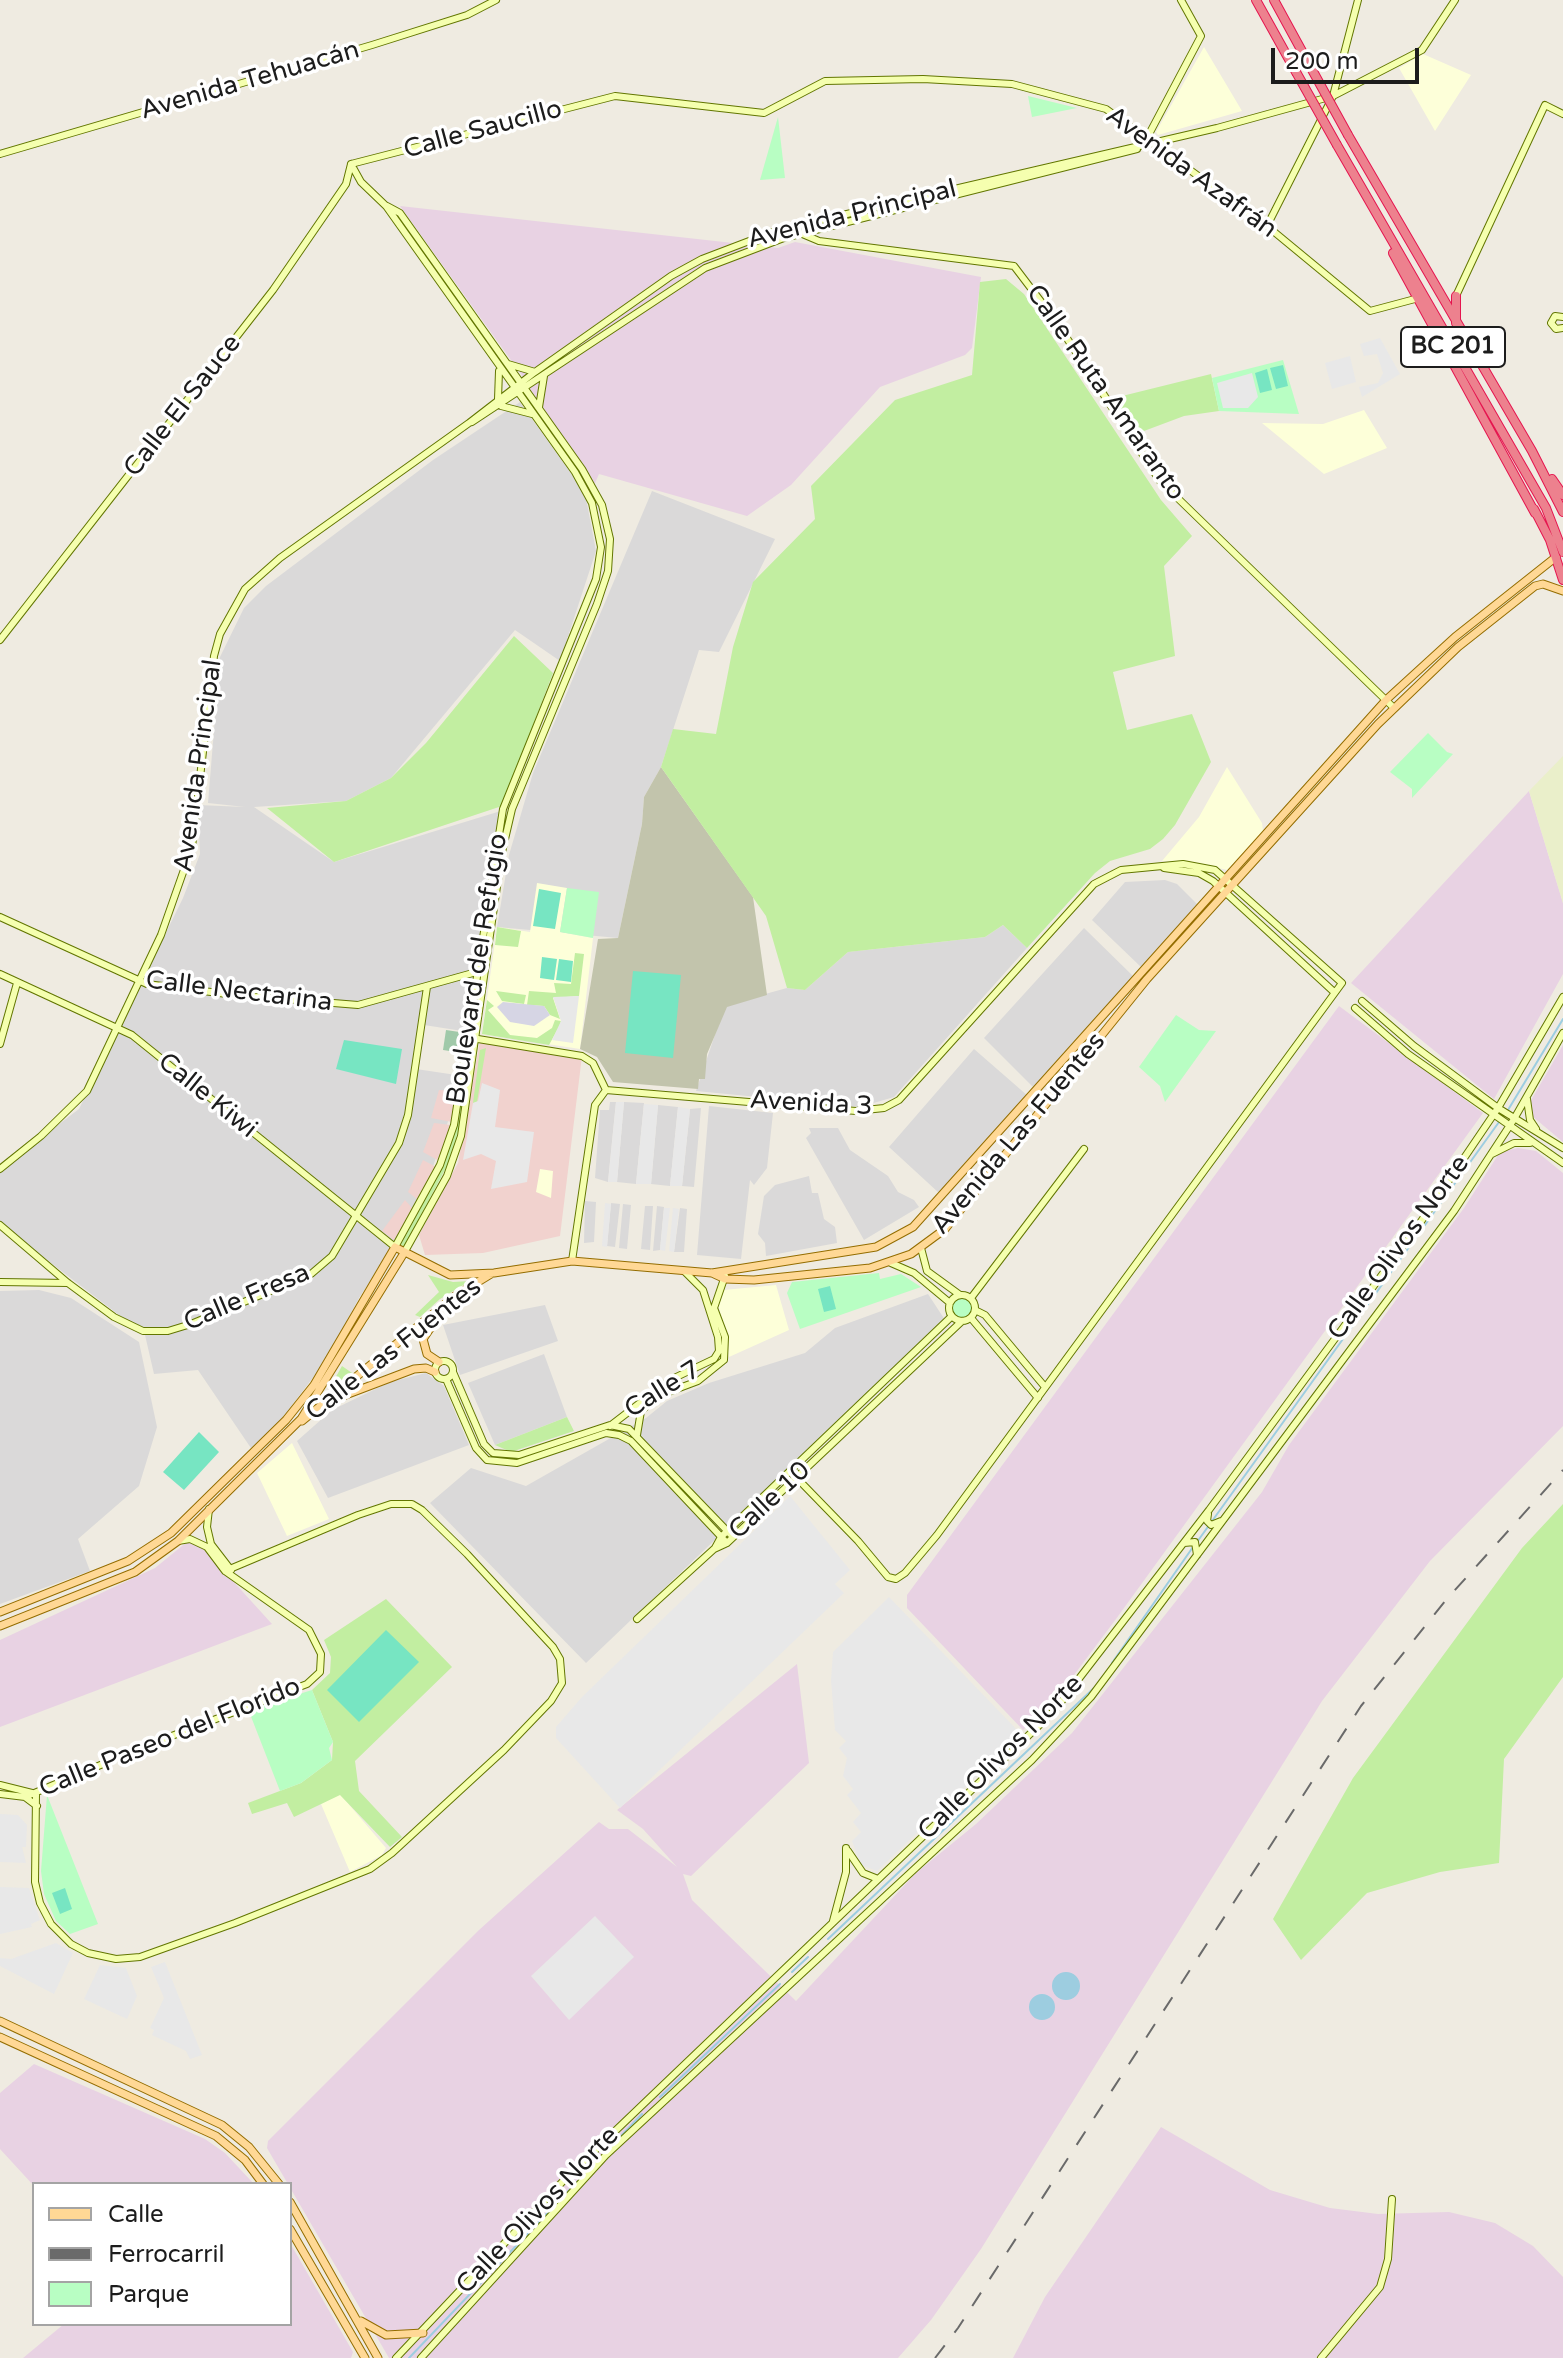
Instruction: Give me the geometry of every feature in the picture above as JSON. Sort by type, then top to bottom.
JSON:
[{"type":"highway","name":"BC 201","points":[[1256,0],[1546,508],[1559,554]]},
{"type":"highway","name":"BC 201","points":[[1274,0],[1348,135],[1528,445],[1563,512]]},
{"type":"highway","points":[[1383,227],[1415,299],[1559,554],[1563,580]]},
{"type":"highway","points":[[1456,296],[1456,323]]},
{"type":"highway","points":[[1505,434],[1535,513]]},
{"type":"highway","points":[[1528,445],[1563,495]]},
{"type":"main road","name":"Avenida Las Fuentes","points":[[684,1271],[725,1275],[850,1271],[891,1263],[921,1248],[945,1229],[1228,880],[1386,700],[1467,627],[1559,554]]},
{"type":"main road","name":"Avenida Las Fuentes","points":[[1228,880],[1394,708],[1458,647],[1535,586],[1547,585],[1563,591]]},
{"type":"main road","name":"Avenida Las Fuentes","points":[[725,1275],[876,1247],[913,1227],[1222,888]]},
{"type":"main road","points":[[395,1247],[450,1275],[494,1273],[536,1263],[572,1261],[684,1271]]},
{"type":"main road","name":"Boulevard del Refugio","points":[[0,1612],[128,1561],[171,1533],[286,1420],[314,1385],[395,1247]]},
{"type":"main road","points":[[2,1625],[135,1572],[178,1541],[294,1427],[350,1344],[404,1253]]},
{"type":"main road","name":"Calle Las Fuentes","points":[[294,1427],[330,1401],[455,1296],[494,1273]]},
{"type":"main road","points":[[439,1362],[427,1354],[423,1339],[426,1330],[455,1296]]},
{"type":"main road","points":[[350,1344],[359,1310]]},
{"type":"main road","points":[[330,1401],[414,1369],[426,1368],[435,1372]]},
{"type":"main road","points":[[0,2021],[222,2125],[249,2147],[277,2182]]},
{"type":"main road","points":[[0,2037],[193,2125],[232,2148],[261,2182]]},
{"type":"main road","points":[[193,2125],[200,2120],[222,2125]]},
{"type":"main road","points":[[292,2205],[378,2358]]},
{"type":"main road","points":[[292,2232],[355,2339],[362,2358]]},
{"type":"main road","points":[[358,2319],[386,2335],[423,2333]]},
{"type":"street","name":"Avenida Tehuacán","points":[[0,154],[386,41],[467,15],[496,0]]},
{"type":"street","points":[[1142,146],[1201,36],[1181,0]]},
{"type":"street","points":[[1267,226],[1333,96],[1358,0]]},
{"type":"street","name":"Avenida Principal","points":[[523,386],[535,372],[705,268],[799,231],[1104,160],[1142,146],[1333,96],[1422,50],[1455,0]]},
{"type":"street","name":"Avenida Azafrán","points":[[615,96],[764,113],[825,81],[976,81],[1022,87],[1106,109],[1267,226],[1370,311],[1415,299]]},
{"type":"street","name":"Calle Saucillo","points":[[351,164],[615,96]]},
{"type":"street","points":[[1456,296],[1545,105],[1563,114]]},
{"type":"street","name":"Boulevard del Refugio","points":[[351,164],[359,180],[386,206],[502,365],[516,391],[585,489],[597,518],[601,547],[588,600],[503,809],[454,1125],[440,1165],[395,1247]]},
{"type":"street","name":"Calle El Sauce","points":[[0,640],[243,331],[346,184],[351,164]]},
{"type":"street","points":[[346,184],[359,180]]},
{"type":"street","name":"Calle Ruta Amaranto","points":[[799,231],[819,241],[1014,266],[1055,320],[1160,481],[1394,708]]},
{"type":"street","points":[[1563,317],[1555,316],[1551,323],[1556,329],[1563,329]]},
{"type":"street","name":"Avenida Principal","points":[[0,1169],[16,1159],[81,1098],[140,981],[187,870],[199,799],[214,656],[230,612],[245,589],[280,558],[469,423],[523,386],[545,375],[611,323]]},
{"type":"street","points":[[532,414],[499,403],[502,365],[535,372]]},
{"type":"street","name":"Boulevard del Refugio","points":[[464,1123],[502,852],[512,809],[597,604],[610,563],[607,521],[596,490],[539,407],[502,365]]},
{"type":"street","points":[[539,407],[545,375]]},
{"type":"street","name":"Avenida 3","points":[[606,1090],[856,1111],[884,1108],[899,1100],[1094,884],[1121,870],[1160,867],[1194,868],[1228,880]]},
{"type":"street","name":"Avenida 3","points":[[1194,868],[1222,888],[1334,992]]},
{"type":"street","points":[[790,1471],[858,1541],[888,1577],[896,1579],[937,1535],[1342,983],[1228,880]]},
{"type":"street","name":"Calle Nectarina","points":[[0,917],[140,981],[333,1004],[358,1005],[487,969]]},
{"type":"street","name":"Calle Kiwi","points":[[0,974],[132,1035],[395,1247]]},
{"type":"street","points":[[0,1044],[17,983]]},
{"type":"street","name":"Calle Fresa","points":[[0,1225],[68,1283],[131,1327],[168,1331],[311,1274],[332,1256],[399,1143],[408,1115],[427,987]]},
{"type":"street","name":"Calle Olivos Norte","points":[[396,2358],[423,2333],[566,2178],[1054,1711],[1208,1513],[1403,1247],[1493,1117],[1563,997]]},
{"type":"street","points":[[1362,1001],[1414,1046],[1498,1108],[1563,1148]]},
{"type":"street","points":[[1355,1008],[1408,1054],[1508,1128],[1563,1163]]},
{"type":"street","name":"Calle Olivos Norte","points":[[421,2358],[606,2155],[1032,1760],[1091,1697],[1454,1211],[1514,1119],[1563,1033]]},
{"type":"street","points":[[478,1039],[586,1057],[606,1090],[595,1105],[572,1261]]},
{"type":"street","points":[[1408,1054],[1414,1046]]},
{"type":"street","points":[[404,1253],[447,1176],[464,1123],[459,1118],[462,1081]]},
{"type":"street","points":[[1527,1096],[1530,1120],[1538,1132]]},
{"type":"street","points":[[1489,1156],[1514,1143],[1537,1145]]},
{"type":"street","points":[[971,1298],[1084,1149]]},
{"type":"street","points":[[921,1248],[927,1271],[960,1295],[971,1298]]},
{"type":"street","points":[[891,1263],[914,1273],[950,1303],[952,1316],[962,1321],[971,1318],[975,1310]]},
{"type":"street","name":"Calle 7","points":[[453,1372],[484,1444],[497,1455],[512,1457],[610,1425],[670,1380],[714,1359],[719,1351],[718,1337],[703,1290],[684,1271]]},
{"type":"street","name":"Calle 7","points":[[610,1425],[637,1435],[641,1411],[658,1396],[698,1381],[724,1360],[725,1337],[714,1308],[716,1293],[725,1275]]},
{"type":"street","points":[[0,1285],[68,1283]]},
{"type":"street","points":[[950,1303],[960,1295]]},
{"type":"street","points":[[971,1298],[975,1310],[985,1315],[1045,1387]]},
{"type":"street","name":"Calle 10","points":[[637,1619],[724,1540],[790,1471],[952,1316]]},
{"type":"street","points":[[971,1318],[1038,1398]]},
{"type":"street","name":"Calle 10","points":[[730,1534],[796,1478],[962,1321]]},
{"type":"street","points":[[439,1362],[450,1363],[453,1372],[446,1379],[438,1377],[435,1372],[439,1362]]},
{"type":"street","name":"Calle 7","points":[[446,1379],[476,1448],[487,1460],[508,1464],[609,1433],[631,1441],[724,1540]]},
{"type":"street","name":"Calle 7","points":[[609,1433],[610,1425]]},
{"type":"street","points":[[637,1435],[730,1534]]},
{"type":"street","points":[[0,1785],[34,1792],[37,1806],[37,1894],[51,1924],[71,1944],[97,1956],[125,1959],[153,1954],[370,1869],[392,1853],[504,1750],[551,1701],[562,1683],[560,1659],[553,1647],[456,1543],[412,1504],[391,1504],[369,1511],[229,1570],[209,1545],[209,1509]]},
{"type":"street","points":[[1208,1513],[1208,1523],[1221,1521]]},
{"type":"street","points":[[178,1541],[190,1539],[209,1545]]},
{"type":"street","points":[[1186,1542],[1195,1542],[1198,1552]]},
{"type":"street","name":"Calle Paseo del Florido","points":[[25,1797],[316,1679],[322,1666],[321,1654],[309,1630],[249,1590],[229,1570]]},
{"type":"street","points":[[0,1794],[25,1797],[37,1806]]},
{"type":"street","points":[[832,1925],[846,1872],[846,1848],[859,1869],[878,1879]]},
{"type":"street","points":[[1321,2358],[1380,2287],[1388,2259],[1392,2199]]},
{"type":"shaded area","points":[[1204,47],[1242,111],[1158,135],[1156,132]]},
{"type":"shaded area","points":[[1423,54],[1471,75],[1435,131],[1399,68]]},
{"type":"shaded area","points":[[400,206],[778,248],[795,242],[981,277],[972,348],[965,355],[880,387],[791,485],[747,516],[599,474],[592,490],[521,374]]},
{"type":"shaded area","points":[[1380,338],[1400,374],[1362,397],[1359,387],[1378,383],[1383,373],[1377,354],[1364,356],[1360,344]]},
{"type":"shaded area","points":[[1350,356],[1356,382],[1332,389],[1325,363]]},
{"type":"shaded area","points":[[1252,373],[1258,397],[1248,408],[1223,408],[1217,383]]},
{"type":"shaded area","points":[[520,402],[585,493],[596,551],[560,661],[515,630],[391,778],[346,801],[254,807],[334,862],[504,810],[469,1032],[424,1025],[416,1069],[463,1076],[420,1206],[359,1298],[327,1359],[255,1454],[198,1370],[154,1374],[145,1335],[0,1224],[0,1169],[79,1109],[183,898],[200,854],[198,805],[245,807],[208,803],[220,657],[244,608],[266,586],[433,460]]},
{"type":"shaded area","points":[[1364,410],[1387,448],[1324,474],[1262,423],[1323,424]]},
{"type":"shaded area","points":[[652,491],[775,539],[719,652],[699,650],[661,767],[644,797],[642,824],[618,938],[497,927],[509,855],[533,773]]},
{"type":"shaded area","points":[[1563,756],[1563,903],[1529,791]]},
{"type":"shaded area","points":[[661,767],[753,897],[767,995],[727,1007],[707,1054],[705,1079],[699,1079],[698,1089],[613,1082],[597,1057],[580,1049],[598,939],[618,938],[642,824],[644,797]]},
{"type":"shaded area","points":[[1227,767],[1262,823],[1263,831],[1227,870],[1193,862],[1162,861],[1199,817]]},
{"type":"shaded area","points":[[1529,791],[1563,903],[1563,974],[1494,1099],[1351,983]]},
{"type":"shaded area","points":[[1165,880],[1177,884],[1199,906],[1141,967],[1092,920],[1125,882]]},
{"type":"shaded area","points":[[537,883],[567,888],[560,932],[593,938],[580,1049],[482,1034],[497,927],[530,932]]},
{"type":"shaded area","points":[[1003,925],[1027,948],[894,1097],[860,1107],[696,1091],[725,1005],[787,988],[805,990],[848,952],[985,937]]},
{"type":"shaded area","points":[[1084,928],[1133,976],[1035,1089],[984,1038]]},
{"type":"shaded area","points":[[579,996],[573,1043],[552,1040],[561,1021],[553,997]]},
{"type":"shaded area","points":[[503,1002],[544,1006],[550,1015],[534,1026],[510,1022],[497,1007]]},
{"type":"shaded area","points":[[1339,1006],[1483,1113],[1116,1619],[1056,1699],[1023,1730],[907,1608],[907,1595]]},
{"type":"shaded area","points":[[446,1030],[466,1033],[463,1053],[443,1050]]},
{"type":"shaded area","points":[[480,1041],[582,1056],[560,1236],[483,1253],[425,1255],[419,1235],[458,1163]]},
{"type":"shaded area","points":[[1563,1045],[1563,1142],[1532,1116],[1530,1102]]},
{"type":"shaded area","points":[[974,1049],[1028,1096],[939,1193],[889,1147]]},
{"type":"shaded area","points":[[482,1083],[500,1090],[495,1127],[534,1132],[527,1182],[491,1189],[496,1161],[481,1154],[463,1160],[473,1103],[478,1101]]},
{"type":"shaded area","points":[[439,1090],[457,1091],[452,1122],[431,1118]]},
{"type":"shaded area","points":[[610,1102],[616,1102],[608,1182],[595,1178],[600,1110],[609,1110]]},
{"type":"shaded area","points":[[616,1102],[624,1102],[617,1182],[608,1182]]},
{"type":"shaded area","points":[[624,1102],[644,1103],[636,1184],[617,1182]]},
{"type":"shaded area","points":[[644,1104],[658,1105],[651,1184],[636,1184]]},
{"type":"shaded area","points":[[658,1105],[678,1107],[670,1186],[651,1184]]},
{"type":"shaded area","points":[[709,1106],[773,1113],[767,1168],[754,1185],[750,1180],[741,1259],[697,1255]]},
{"type":"shaded area","points":[[678,1107],[690,1109],[682,1186],[670,1186]]},
{"type":"shaded area","points":[[701,1108],[694,1187],[682,1186],[690,1109]]},
{"type":"shaded area","points":[[434,1123],[451,1125],[439,1161],[423,1152]]},
{"type":"shaded area","points":[[809,1128],[838,1128],[850,1150],[888,1176],[898,1192],[914,1200],[919,1207],[864,1240],[806,1138],[811,1133]]},
{"type":"shaded area","points":[[1518,1148],[1536,1151],[1563,1173],[1563,1426],[1430,1561],[1322,1701],[981,2249],[931,2320],[898,2358],[389,2358],[292,2191],[292,2182],[287,2182],[267,2148],[268,2141],[479,1930],[599,1822],[609,1829],[628,1829],[677,1867],[643,1829],[617,1810],[797,1664],[809,1763],[691,1876],[683,1874],[692,1900],[796,2001],[916,1873],[976,1824],[1072,1733],[1262,1492],[1289,1445],[1464,1208],[1500,1152]]},
{"type":"shaded area","points":[[423,1160],[436,1167],[418,1200],[408,1192]]},
{"type":"shaded area","points":[[540,1169],[553,1171],[551,1198],[536,1192]]},
{"type":"shaded area","points":[[809,1176],[812,1193],[818,1193],[824,1219],[835,1227],[837,1243],[766,1256],[765,1243],[758,1234],[764,1196],[775,1185]]},
{"type":"shaded area","points":[[405,1200],[414,1210],[394,1240],[382,1231]]},
{"type":"shaded area","points":[[585,1201],[596,1202],[594,1242],[584,1243]]},
{"type":"shaded area","points":[[605,1203],[611,1204],[607,1247],[602,1246]]},
{"type":"shaded area","points":[[611,1203],[620,1204],[615,1247],[607,1246]]},
{"type":"shaded area","points":[[623,1204],[631,1205],[627,1249],[619,1248]]},
{"type":"shaded area","points":[[645,1206],[653,1206],[650,1250],[641,1249]]},
{"type":"shaded area","points":[[657,1206],[664,1207],[660,1250],[653,1251]]},
{"type":"shaded area","points":[[664,1208],[670,1208],[665,1251],[660,1250]]},
{"type":"shaded area","points":[[673,1208],[679,1209],[674,1252],[669,1251]]},
{"type":"shaded area","points":[[680,1208],[687,1209],[684,1252],[674,1252]]},
{"type":"shaded area","points":[[776,1285],[789,1330],[729,1357],[717,1298],[724,1290]]},
{"type":"shaded area","points":[[39,1290],[71,1298],[139,1342],[157,1427],[139,1486],[78,1539],[90,1571],[0,1604],[0,1291]]},
{"type":"shaded area","points":[[928,1294],[945,1320],[586,1663],[430,1503],[471,1468],[526,1486],[646,1418],[667,1401],[709,1383],[805,1353],[835,1328]]},
{"type":"shaded area","points":[[545,1305],[558,1341],[460,1375],[443,1325]]},
{"type":"shaded area","points":[[544,1354],[567,1417],[495,1445],[468,1383]]},
{"type":"shaded area","points":[[426,1373],[444,1386],[469,1445],[328,1498],[297,1441],[332,1410],[390,1382]]},
{"type":"shaded area","points":[[292,1443],[329,1519],[287,1536],[257,1473]]},
{"type":"shaded area","points":[[790,1496],[850,1570],[835,1584],[844,1593],[620,1808],[556,1738],[556,1727],[582,1697]]},
{"type":"shaded area","points":[[193,1537],[272,1624],[0,1727],[0,1640],[155,1568]]},
{"type":"shaded area","points":[[889,1597],[1021,1734],[877,1871],[861,1865],[852,1841],[861,1832],[853,1822],[861,1813],[847,1795],[853,1789],[843,1776],[847,1758],[839,1748],[846,1741],[835,1730],[831,1680],[833,1652]]},
{"type":"shaded area","points":[[340,1794],[386,1848],[382,1855],[350,1872],[321,1804]]},
{"type":"shaded area","points":[[0,1814],[18,1815],[27,1825],[26,1847],[22,1847],[26,1863],[0,1862]]},
{"type":"shaded area","points":[[0,1887],[29,1888],[40,1920],[31,1924],[32,1927],[0,1934]]},
{"type":"shaded area","points":[[595,1916],[634,1957],[569,2020],[531,1976]]},
{"type":"shaded area","points":[[56,1943],[73,1953],[54,1994],[0,1966],[0,1958],[11,1959]]},
{"type":"shaded area","points":[[165,1962],[202,2055],[190,2059],[186,2051],[152,2035],[154,2030],[150,2028],[164,1998],[151,1967]]},
{"type":"shaded area","points":[[100,1965],[126,1968],[137,1996],[127,2019],[84,1999]]},
{"type":"shaded area","points":[[34,2064],[205,2139],[225,2153],[252,2182],[32,2184],[0,2149],[0,2093]]},
{"type":"shaded area","points":[[1161,2127],[1270,2190],[1330,2208],[1378,2214],[1449,2212],[1495,2223],[1533,2246],[1563,2277],[1563,2358],[1013,2358],[1045,2297]]},
{"type":"shaded area","points":[[292,2246],[353,2352],[351,2358],[23,2358],[62,2326],[292,2326]]},
{"type":"green space","points":[[1028,96],[1077,108],[1032,117]]},
{"type":"green space","points":[[778,117],[785,178],[760,180]]},
{"type":"green space","points":[[1006,279],[1024,294],[1161,500],[1192,536],[1164,566],[1175,656],[1113,672],[1127,730],[1192,714],[1211,762],[1175,825],[1163,839],[1150,849],[1110,861],[1095,873],[1027,948],[1003,925],[985,937],[848,952],[805,990],[787,988],[766,916],[661,767],[673,729],[716,734],[733,647],[753,582],[815,519],[811,486],[895,400],[972,375],[980,282]]},
{"type":"green space","points":[[1283,360],[1299,414],[1219,411],[1212,378]]},
{"type":"green space","points":[[1283,365],[1288,386],[1276,389],[1270,368]]},
{"type":"green space","points":[[1267,369],[1272,390],[1260,393],[1255,373]]},
{"type":"green space","points":[[1211,374],[1219,411],[1184,416],[1136,434],[1114,398]]},
{"type":"green space","points":[[514,636],[553,673],[502,806],[334,862],[267,808],[346,801],[391,778],[426,743]]},
{"type":"green space","points":[[1428,733],[1453,754],[1412,798],[1412,789],[1390,772]]},
{"type":"green space","points":[[567,888],[599,892],[593,938],[560,932]]},
{"type":"green space","points":[[539,889],[561,893],[555,929],[533,926]]},
{"type":"green space","points":[[497,927],[521,931],[518,947],[495,945]]},
{"type":"green space","points":[[575,953],[584,954],[579,996],[553,998],[560,1019],[550,1015],[544,1006],[527,1005],[529,991],[556,993],[554,983],[571,984]]},
{"type":"green space","points":[[542,957],[557,959],[554,980],[540,978]]},
{"type":"green space","points":[[559,959],[573,961],[571,982],[556,980]]},
{"type":"green space","points":[[633,971],[681,975],[673,1058],[625,1053]]},
{"type":"green space","points":[[477,980],[484,981],[461,1121],[449,1162],[403,1249],[399,1248],[439,1174],[455,1131]]},
{"type":"green space","points":[[496,991],[526,995],[524,1004],[502,1001]]},
{"type":"green space","points":[[487,1000],[494,1006],[488,1010],[510,1035],[537,1038],[552,1028],[555,1020],[561,1021],[560,1025],[549,1045],[482,1034]]},
{"type":"green space","points":[[1176,1015],[1199,1030],[1216,1031],[1165,1102],[1160,1086],[1139,1067]]},
{"type":"green space","points":[[344,1040],[402,1049],[396,1084],[336,1069]]},
{"type":"green space","points":[[486,1048],[477,1102],[473,1103],[480,1050]]},
{"type":"green space","points":[[879,1273],[880,1279],[901,1274],[921,1287],[800,1329],[787,1293],[792,1282]]},
{"type":"green space","points":[[428,1275],[453,1282],[470,1281],[440,1299],[420,1317],[415,1315],[439,1292]]},
{"type":"green space","points":[[830,1286],[836,1309],[824,1312],[818,1289]]},
{"type":"green space","points":[[962,1298],[969,1301],[972,1308],[969,1315],[962,1318],[955,1315],[952,1308],[955,1301]]},
{"type":"green space","points":[[342,1366],[355,1375],[329,1389]]},
{"type":"green space","points":[[567,1417],[574,1431],[511,1452],[495,1445]]},
{"type":"green space","points":[[199,1432],[219,1452],[184,1490],[163,1472]]},
{"type":"green space","points":[[1563,1504],[1563,1677],[1504,1759],[1499,1863],[1440,1872],[1367,1893],[1301,1960],[1273,1919],[1353,1778],[1522,1548]]},
{"type":"green space","points":[[386,1599],[452,1667],[355,1761],[359,1791],[402,1837],[390,1847],[340,1795],[294,1817],[287,1803],[252,1814],[248,1803],[301,1783],[332,1760],[333,1742],[312,1690],[330,1673],[331,1657],[324,1640]]},
{"type":"green space","points":[[386,1630],[419,1662],[359,1722],[327,1690]]},
{"type":"green space","points":[[312,1690],[333,1742],[329,1748],[332,1760],[301,1783],[280,1791],[250,1714],[258,1707]]},
{"type":"green space","points":[[47,1795],[98,1924],[70,1934],[56,1921],[44,1894],[41,1871]]},
{"type":"green space","points":[[65,1888],[72,1909],[60,1914],[52,1893]]},
{"type":"water","points":[[1066,1972],[1076,1976],[1080,1986],[1076,1996],[1066,2000],[1056,1996],[1052,1986],[1056,1976]]},
{"type":"water","points":[[1042,1994],[1051,1998],[1055,2007],[1051,2016],[1042,2020],[1033,2016],[1029,2007],[1033,1998]]},
{"type":"waterway","points":[[1508,1110],[1563,1019]]},
{"type":"waterway","points":[[1197,1542],[1499,1122]]},
{"type":"waterway","points":[[1112,1663],[1193,1547]]},
{"type":"waterway","points":[[828,1939],[1094,1688]]},
{"type":"waterway","points":[[792,1972],[808,1957]]},
{"type":"waterway","points":[[660,2097],[780,1984]]},
{"type":"waterway","points":[[409,2358],[642,2114]]},
{"type":"railway","points":[[935,2358],[958,2328],[1361,1706],[1446,1600],[1563,1470]]}]
